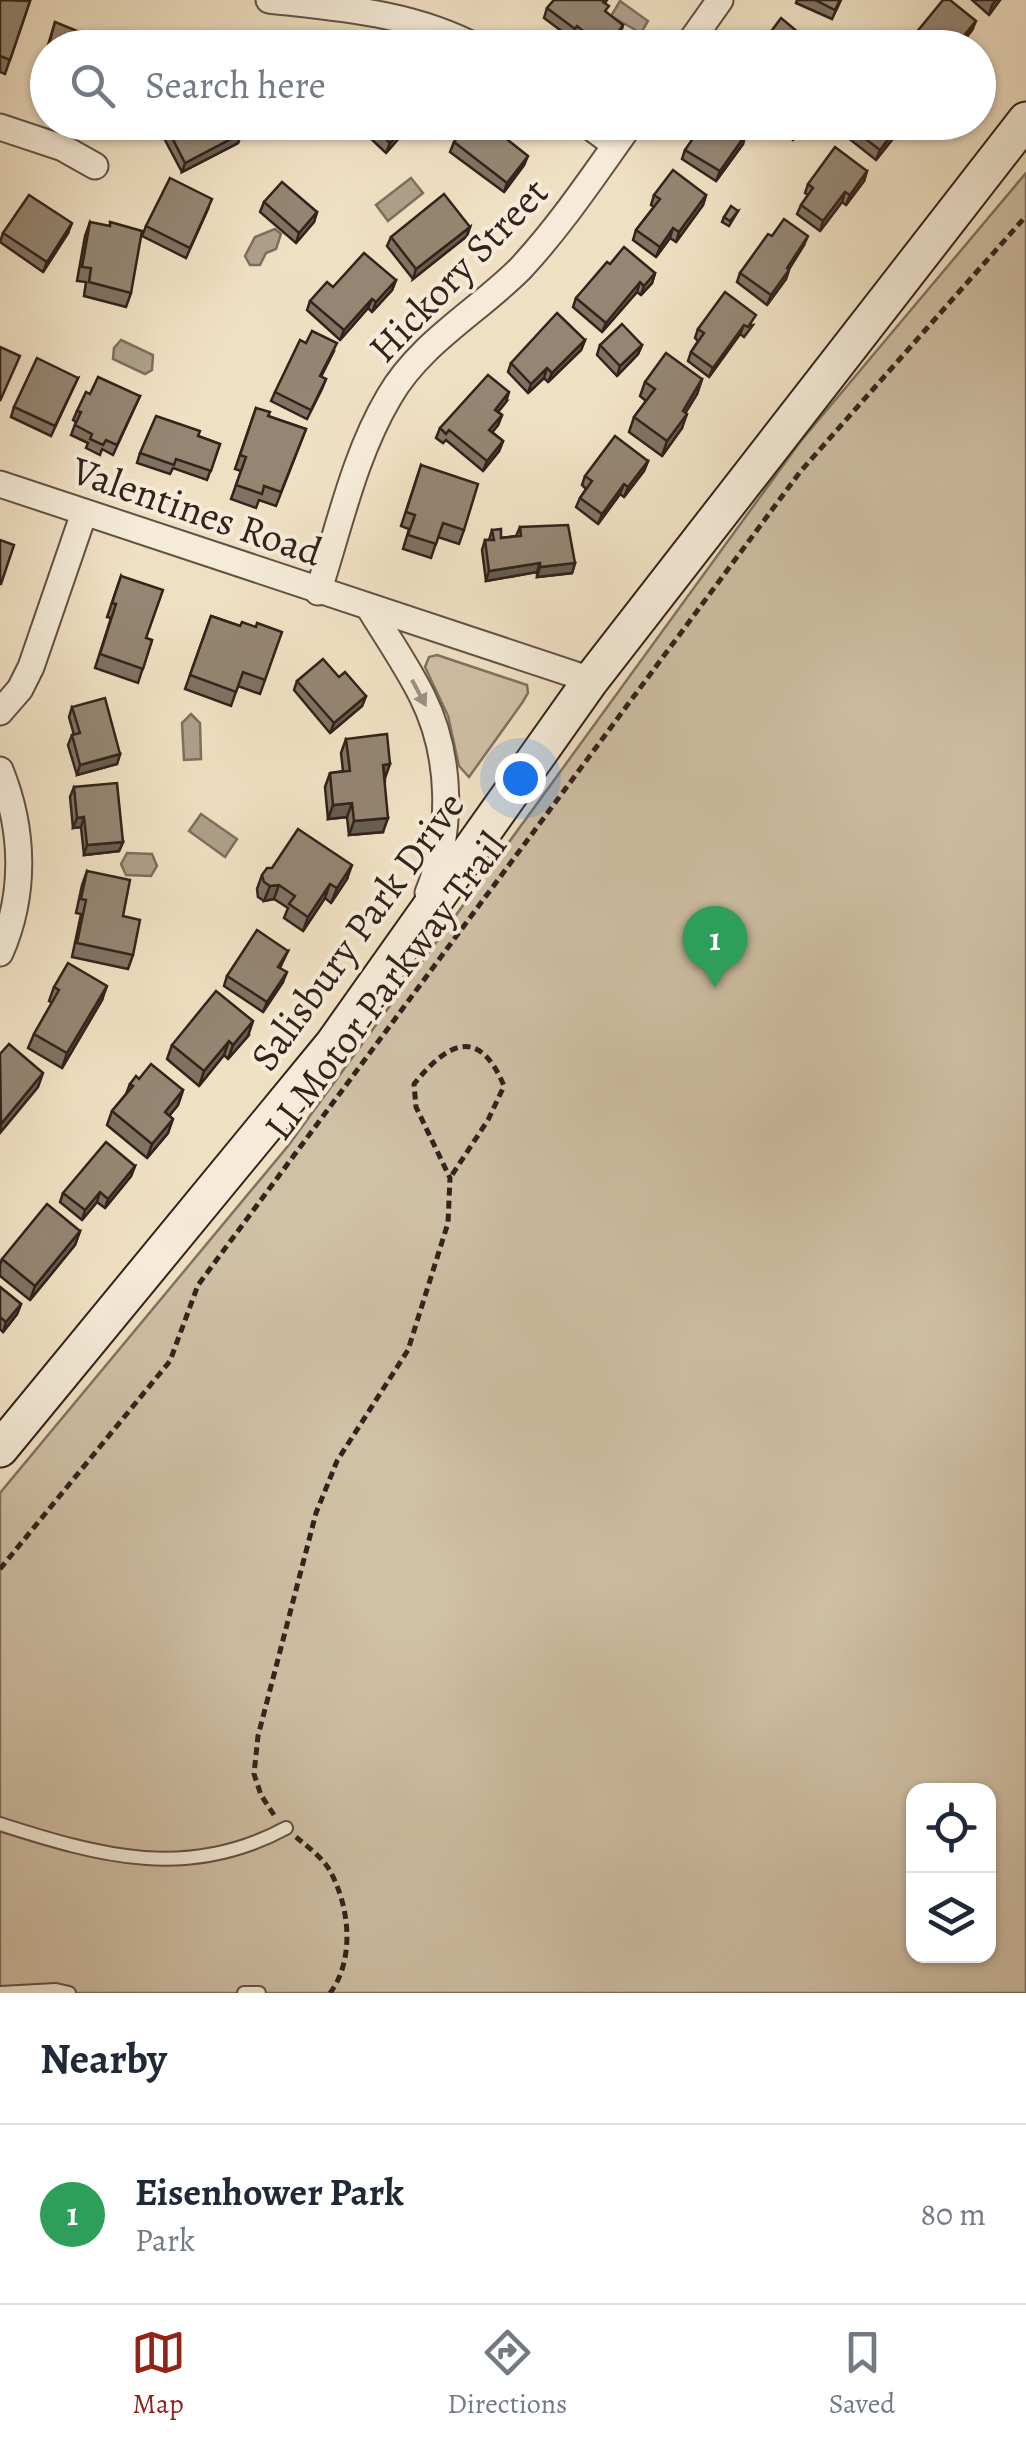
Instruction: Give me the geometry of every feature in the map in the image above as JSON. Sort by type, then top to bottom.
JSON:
[{"type":"main road","name":"Salisbury Park Drive","points":[[0,1449],[333,1044],[591,680],[1026,120]]},
{"type":"street","points":[[269,0],[395,16],[436,30]]},
{"type":"street","points":[[699,30],[720,0]]},
{"type":"street","points":[[0,127],[30,137]]},
{"type":"street","points":[[38,140],[75,153],[95,166]]},
{"type":"street","points":[[608,140],[615,145]]},
{"type":"street","name":"Hickory Street","points":[[318,592],[366,446],[389,397],[434,342],[521,267],[619,140]]},
{"type":"street","name":"Valentines Road","points":[[0,484],[591,680]]},
{"type":"street","points":[[0,712],[31,667],[84,513]]},
{"type":"street","points":[[370,608],[422,695],[441,756],[447,821],[438,867],[409,937]]},
{"type":"street","points":[[0,770],[15,817],[19,869],[16,896],[0,953]]},
{"type":"lane","points":[[0,1824],[96,1853],[182,1860],[258,1843],[286,1828]]},
{"type":"lane","points":[[0,1993],[69,1993]]},
{"type":"lane","points":[[244,1993],[259,1993]]},
{"type":"path","name":"LI Motor Parkway Trail","points":[[0,1569],[170,1361],[198,1285],[800,472],[1026,216]]},
{"type":"path","points":[[330,1993],[346,1961],[342,1901],[329,1869],[286,1828],[261,1795],[254,1774],[258,1736],[316,1513],[337,1461],[408,1350],[448,1222],[450,1178],[416,1107],[414,1084],[450,1048],[475,1048],[494,1062],[504,1086],[488,1120],[450,1178]]},
{"type":"shaded area","points":[[620,1],[648,21],[643,30],[636,30],[611,16]]},
{"type":"shaded area","points":[[1026,173],[1026,1993],[0,1993],[0,1493],[288,1146],[800,442]]},
{"type":"shaded area","points":[[411,178],[423,193],[388,221],[376,205]]},
{"type":"shaded area","points":[[275,229],[281,234],[276,249],[266,253],[260,265],[250,265],[245,256],[255,237]]},
{"type":"shaded area","points":[[121,340],[153,355],[152,370],[145,374],[113,359],[114,348]]},
{"type":"shaded area","points":[[437,655],[527,685],[528,693],[522,703],[469,777],[459,766],[448,716],[425,667],[429,657]]},
{"type":"shaded area","points":[[191,714],[200,723],[201,759],[184,760],[182,723]]},
{"type":"shaded area","points":[[201,814],[237,839],[225,857],[189,831]]},
{"type":"shaded area","points":[[127,853],[152,854],[157,866],[151,876],[126,875],[121,864]]},
{"type":"building","points":[[0,0],[30,1],[10,60],[0,56]]},
{"type":"building","points":[[554,0],[604,0],[609,6],[605,11],[623,25],[620,30],[582,30],[577,26],[575,29],[547,8]]},
{"type":"building","points":[[815,0],[840,0],[835,10]]},
{"type":"building","points":[[943,0],[950,0],[976,21],[968,30],[918,30]]},
{"type":"building","points":[[781,18],[795,30],[772,30]]},
{"type":"building","points":[[55,22],[75,30],[53,30]]},
{"type":"building","points":[[173,140],[229,140],[185,163]]},
{"type":"building","points":[[508,140],[528,156],[507,183],[454,142]]},
{"type":"building","points":[[692,140],[742,140],[720,171],[685,150]]},
{"type":"building","points":[[867,140],[888,140],[880,150]]},
{"type":"building","points":[[835,147],[867,171],[850,195],[845,192],[823,221],[801,205],[813,188],[808,184]]},
{"type":"building","points":[[673,170],[706,195],[679,232],[673,228],[660,247],[636,230],[660,199],[654,195]]},
{"type":"building","points":[[170,178],[212,199],[190,248],[146,226]]},
{"type":"building","points":[[282,182],[317,212],[299,233],[264,202]]},
{"type":"building","points":[[444,194],[470,227],[416,269],[391,237]]},
{"type":"building","points":[[29,195],[72,223],[47,262],[3,233]]},
{"type":"building","points":[[731,206],[738,211],[730,221],[724,217]]},
{"type":"building","points":[[784,219],[808,236],[771,295],[740,273]]},
{"type":"building","points":[[90,222],[110,226],[110,222],[142,231],[131,293],[89,282],[91,268],[82,267]]},
{"type":"building","points":[[624,247],[655,273],[644,286],[640,282],[606,323],[576,298]]},
{"type":"building","points":[[364,253],[396,280],[344,330],[310,301],[327,282],[333,287]]},
{"type":"building","points":[[725,292],[756,315],[748,327],[744,325],[713,368],[691,352],[704,333],[698,329]]},
{"type":"building","points":[[557,313],[585,340],[552,373],[547,368],[531,384],[511,363]]},
{"type":"building","points":[[622,324],[642,345],[620,366],[600,345]]},
{"type":"building","points":[[312,331],[337,343],[320,376],[326,379],[311,410],[275,392],[300,340],[306,343]]},
{"type":"building","points":[[0,347],[20,356],[0,401]]},
{"type":"building","points":[[666,353],[702,379],[683,411],[687,414],[667,441],[634,417],[655,389],[645,382]]},
{"type":"building","points":[[37,358],[78,378],[55,426],[14,407]]},
{"type":"building","points":[[488,375],[509,392],[495,410],[502,415],[489,430],[503,441],[487,461],[449,430],[446,434],[440,428]]},
{"type":"building","points":[[98,377],[140,396],[117,445],[106,440],[103,445],[90,439],[92,434],[75,425],[86,392],[90,394]]},
{"type":"building","points":[[256,408],[306,429],[281,492],[264,486],[262,494],[236,485],[246,457],[240,455]]},
{"type":"building","points":[[156,416],[200,431],[198,436],[220,444],[211,471],[176,459],[174,465],[140,453]]},
{"type":"building","points":[[615,436],[648,461],[628,487],[624,484],[602,514],[580,498],[592,481],[585,476]]},
{"type":"building","points":[[421,465],[478,484],[464,530],[443,523],[436,544],[408,535],[415,515],[406,512]]},
{"type":"building","points":[[568,525],[575,563],[540,567],[540,563],[489,571],[485,540],[494,540],[492,530],[501,529],[501,538],[521,536],[520,527]]},
{"type":"building","points":[[0,540],[14,545],[1,584],[0,584]]},
{"type":"building","points":[[121,576],[163,590],[146,638],[152,640],[143,669],[100,654]]},
{"type":"building","points":[[211,616],[240,626],[242,622],[256,627],[257,623],[282,632],[265,680],[243,672],[236,692],[190,675]]},
{"type":"building","points":[[323,659],[339,677],[345,672],[366,696],[334,723],[297,681]]},
{"type":"building","points":[[105,698],[120,754],[80,765],[72,735],[80,733],[72,707]]},
{"type":"building","points":[[387,734],[390,764],[383,765],[388,818],[354,821],[352,803],[333,805],[330,773],[350,771],[346,739]]},
{"type":"building","points":[[117,783],[123,842],[87,845],[84,817],[77,818],[74,787]]},
{"type":"building","points":[[298,829],[352,865],[337,888],[330,884],[308,917],[289,904],[295,896],[279,885],[270,886],[262,875],[272,868]]},
{"type":"building","points":[[87,871],[130,880],[123,916],[140,920],[133,955],[77,943]]},
{"type":"building","points":[[257,930],[288,951],[278,967],[287,972],[267,1002],[227,976]]},
{"type":"building","points":[[68,963],[107,986],[67,1053],[34,1034],[59,990],[54,987]]},
{"type":"building","points":[[216,991],[253,1021],[233,1045],[229,1041],[204,1071],[172,1045]]},
{"type":"building","points":[[9,1044],[43,1073],[1,1124],[0,1054]]},
{"type":"building","points":[[151,1064],[183,1090],[165,1112],[173,1119],[152,1144],[112,1111],[133,1086],[130,1084],[136,1076],[139,1079]]},
{"type":"building","points":[[106,1142],[135,1166],[108,1199],[100,1192],[85,1210],[63,1193]]},
{"type":"building","points":[[47,1204],[80,1231],[35,1286],[2,1259]]},
{"type":"building","points":[[0,1287],[21,1304],[6,1322],[0,1317]]},
{"type":"place","name":"Eisenhower Park","points":[[715,988]]}]
